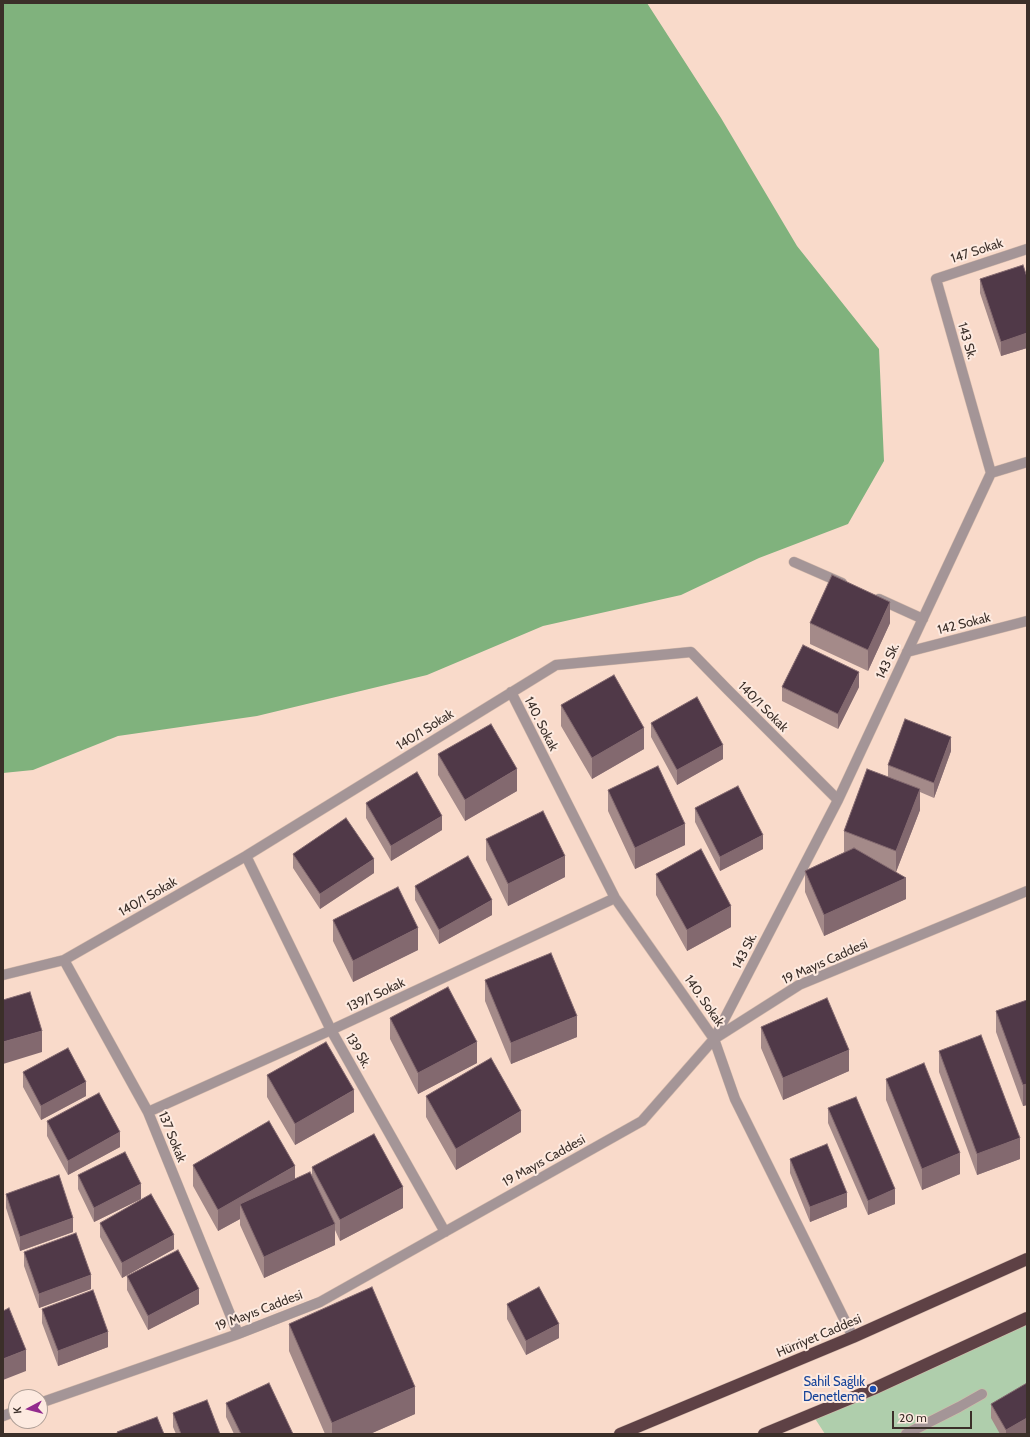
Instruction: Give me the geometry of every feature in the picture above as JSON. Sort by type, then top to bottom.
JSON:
[{"type":"highway","name":"Hürriyet Caddesi","points":[[620,1434],[853,1337],[1027,1259]]},
{"type":"highway","points":[[764,1434],[873,1389],[1027,1318]]},
{"type":"street","name":"147 Sokak","points":[[936,279],[1027,249]]},
{"type":"street","name":"143 Sk.","points":[[714,1039],[838,800],[991,473],[936,279]]},
{"type":"street","points":[[991,473],[1027,462]]},
{"type":"street","points":[[794,562],[851,587]]},
{"type":"street","points":[[872,596],[923,619]]},
{"type":"street","name":"142 Sokak","points":[[906,652],[1027,621]]},
{"type":"street","name":"140/1 Sokak","points":[[3,975],[64,960],[246,856],[556,665],[691,652],[838,800]]},
{"type":"street","name":"140. Sokak","points":[[511,692],[614,898],[714,1039],[735,1099],[853,1337]]},
{"type":"street","name":"139 Sk.","points":[[246,856],[331,1030],[445,1232]]},
{"type":"street","name":"19 Mayıs Caddesi","points":[[48,1400],[238,1334],[320,1302],[642,1121],[714,1039],[799,985],[1027,890]]},
{"type":"street","name":"139/1 Sokak","points":[[148,1112],[331,1030],[614,898]]},
{"type":"street","name":"137 Sokak","points":[[64,960],[148,1112],[238,1334]]},
{"type":"street","points":[[906,1434],[959,1408],[982,1394]]},
{"type":"green space","points":[[3,3],[647,3],[721,118],[797,246],[879,349],[884,461],[848,524],[759,558],[681,595],[543,626],[427,675],[257,716],[118,736],[33,770],[3,773]]},
{"type":"green space","points":[[1027,1318],[1027,1434],[825,1434],[812,1414]]},
{"type":"building","points":[[1023,265],[1027,277],[1027,333],[1001,342],[980,279]]},
{"type":"building","points":[[832,575],[890,602],[868,650],[810,623]]},
{"type":"building","points":[[803,645],[859,672],[838,714],[782,687]]},
{"type":"building","points":[[614,675],[644,728],[592,758],[561,705]]},
{"type":"building","points":[[697,697],[723,745],[677,770],[651,723]]},
{"type":"building","points":[[905,719],[951,737],[934,783],[888,765]]},
{"type":"building","points":[[491,724],[517,769],[465,800],[438,754]]},
{"type":"building","points":[[658,766],[685,824],[635,848],[608,790]]},
{"type":"building","points":[[867,769],[920,789],[896,851],[844,831]]},
{"type":"building","points":[[417,772],[442,816],[391,846],[366,803]]},
{"type":"building","points":[[738,786],[763,835],[720,857],[695,808]]},
{"type":"building","points":[[543,811],[565,856],[508,884],[486,839]]},
{"type":"building","points":[[346,818],[374,859],[320,894],[293,854]]},
{"type":"building","points":[[854,848],[906,878],[824,915],[805,871]]},
{"type":"building","points":[[701,849],[731,906],[687,930],[656,874]]},
{"type":"building","points":[[468,856],[492,900],[439,930],[415,886]]},
{"type":"building","points":[[398,887],[418,928],[353,961],[333,920]]},
{"type":"building","points":[[551,953],[577,1016],[511,1043],[485,980]]},
{"type":"building","points":[[448,987],[477,1042],[418,1073],[390,1018]]},
{"type":"building","points":[[30,992],[42,1031],[3,1042],[3,1000]]},
{"type":"building","points":[[827,998],[849,1050],[783,1078],[761,1027]]},
{"type":"building","points":[[1027,1000],[1027,1084],[1023,1085],[996,1011]]},
{"type":"building","points":[[981,1035],[1020,1138],[977,1154],[939,1051]]},
{"type":"building","points":[[326,1042],[354,1090],[295,1124],[267,1075]]},
{"type":"building","points":[[68,1048],[86,1082],[41,1106],[23,1072]]},
{"type":"building","points":[[491,1058],[521,1111],[456,1149],[426,1096]]},
{"type":"building","points":[[924,1063],[960,1153],[922,1169],[886,1079]]},
{"type":"building","points":[[99,1093],[120,1132],[68,1161],[47,1121]]},
{"type":"building","points":[[856,1097],[895,1189],[868,1201],[828,1108]]},
{"type":"building","points":[[269,1121],[295,1166],[218,1210],[193,1165]]},
{"type":"building","points":[[374,1134],[403,1187],[340,1220],[312,1167]]},
{"type":"building","points":[[827,1144],[847,1193],[810,1207],[790,1159]]},
{"type":"building","points":[[125,1152],[141,1184],[94,1208],[78,1175]]},
{"type":"building","points":[[310,1172],[335,1224],[264,1257],[240,1204]]},
{"type":"building","points":[[59,1175],[73,1218],[20,1237],[6,1194]]},
{"type":"building","points":[[151,1194],[174,1235],[122,1263],[100,1223]]},
{"type":"building","points":[[76,1233],[91,1275],[39,1294],[24,1252]]},
{"type":"building","points":[[178,1250],[199,1289],[148,1316],[127,1276]]},
{"type":"building","points":[[372,1287],[415,1387],[332,1423],[289,1324]]},
{"type":"building","points":[[539,1287],[559,1324],[526,1341],[507,1304]]},
{"type":"building","points":[[93,1290],[108,1332],[58,1351],[42,1309]]},
{"type":"building","points":[[9,1308],[26,1350],[3,1359],[3,1311]]},
{"type":"building","points":[[269,1383],[293,1434],[241,1434],[226,1403]]},
{"type":"building","points":[[1027,1383],[1027,1418],[1006,1430],[991,1404]]},
{"type":"building","points":[[207,1400],[220,1434],[181,1434],[173,1413]]},
{"type":"building","points":[[157,1417],[164,1434],[118,1434],[117,1432]]},
{"type":"place","name":"Sahil Sağlık Denetleme","points":[[873,1389]]}]
